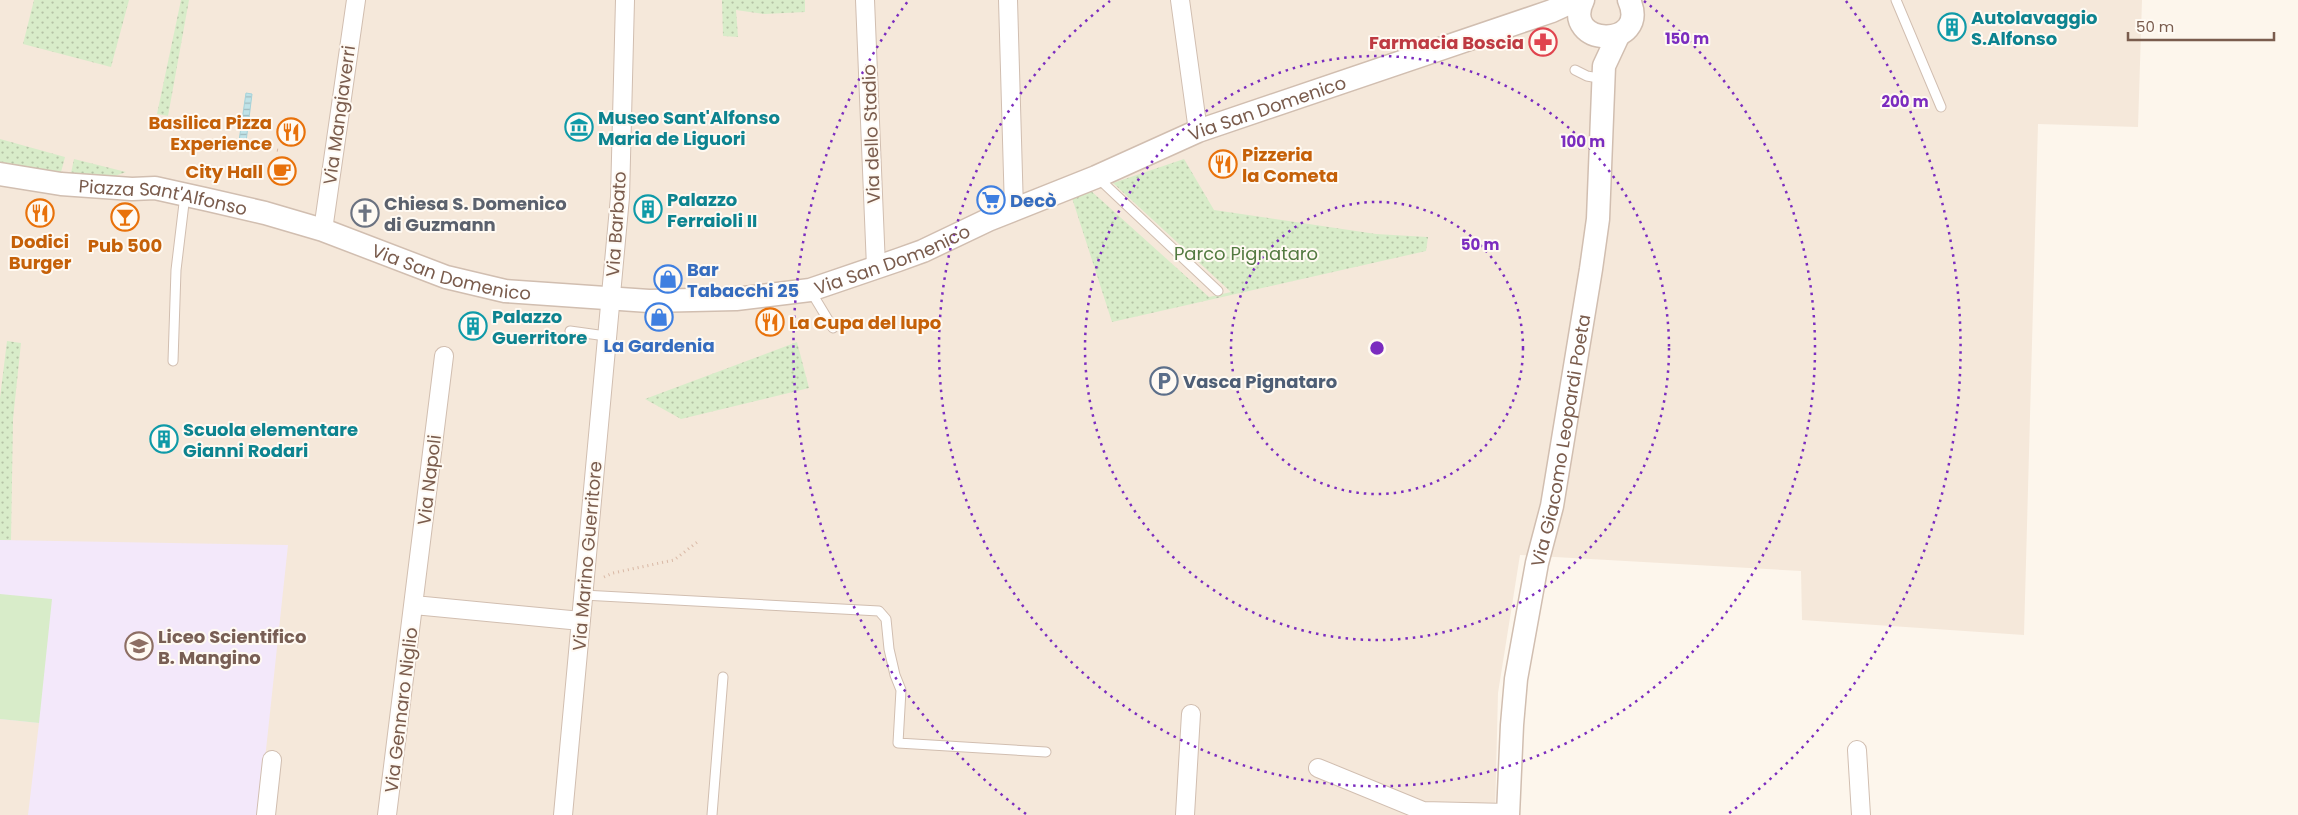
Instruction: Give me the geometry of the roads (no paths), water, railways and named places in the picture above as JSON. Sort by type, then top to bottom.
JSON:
[{"type":"street","name":"Via Mangiaverri","points":[[323,230],[356,0]]},
{"type":"street","name":"Via Barbato","points":[[611,298],[620,197],[625,0]]},
{"type":"street","name":"Via dello Stadio","points":[[866,0],[876,267]]},
{"type":"street","points":[[1008,0],[1014,210]]},
{"type":"street","points":[[1180,0],[1198,131]]},
{"type":"street","points":[[1604,72],[1618,36],[1629,24],[1635,3]]},
{"type":"street","name":"Via San Domenico","points":[[323,230],[446,277],[505,291],[649,301],[736,299],[810,290],[923,251],[1198,131],[1552,11],[1583,13],[1605,38],[1618,36]]},
{"type":"street","points":[[1583,13],[1604,72]]},
{"type":"street","name":"Via Giacomo Leopardi Poeta","points":[[1508,814],[1516,679],[1537,563],[1552,506],[1563,447],[1598,219],[1604,72]]},
{"type":"street","name":"Piazza Sant'Alfonso","points":[[0,174],[61,184],[132,189],[155,188],[265,213],[323,230]]},
{"type":"street","name":"Via Marino Guerritore","points":[[563,815],[611,298]]},
{"type":"street","name":"Via Napoli","points":[[414,605],[444,356]]},
{"type":"street","points":[[414,605],[581,621]]},
{"type":"street","name":"Via Gennaro Niglio","points":[[388,815],[414,605]]},
{"type":"street","points":[[1185,815],[1191,714]]},
{"type":"street","points":[[1857,750],[1861,815]]},
{"type":"street","points":[[266,815],[272,760]]},
{"type":"street","points":[[1318,768],[1424,811],[1508,814]]},
{"type":"lane","points":[[1896,0],[1941,107]]},
{"type":"lane","points":[[1575,70],[1586,76],[1604,72]]},
{"type":"lane","points":[[1096,176],[1218,291]]},
{"type":"lane","points":[[173,361],[176,270],[185,194]]},
{"type":"lane","points":[[810,290],[833,328]]},
{"type":"lane","points":[[570,331],[606,336]]},
{"type":"lane","points":[[583,595],[879,611],[886,619],[895,675],[901,690],[898,742],[1046,752]]},
{"type":"lane","points":[[712,815],[724,677]]},
{"type":"water","points":[[246,93],[252,94],[246,142],[239,141]]},
{"type":"place","name":"Autolavaggio S.Alfonso","points":[[1952,27]]},
{"type":"place","name":"Farmacia Boscia","points":[[1543,42]]},
{"type":"place","name":"Museo Sant'Alfonso Maria de Liguori","points":[[579,127]]},
{"type":"place","name":"Basilica Pizza Experience","points":[[291,132]]},
{"type":"place","name":"Pizzeria la Cometa","points":[[1223,164]]},
{"type":"place","name":"City Hall","points":[[282,171]]},
{"type":"place","name":"Decò","points":[[991,200]]},
{"type":"place","name":"Palazzo Ferraioli II","points":[[648,209]]},
{"type":"place","name":"Dodici Burger","points":[[40,213]]},
{"type":"place","name":"Chiesa S. Domenico di Guzmann","points":[[365,213]]},
{"type":"place","name":"Pub 500","points":[[125,217]]},
{"type":"place","name":"Bar Tabacchi 25","points":[[668,279]]},
{"type":"place","name":"La Gardenia","points":[[659,317]]},
{"type":"place","name":"La Cupa del lupo","points":[[770,322]]},
{"type":"place","name":"Palazzo Guerritore","points":[[473,326]]},
{"type":"place","name":"Vasca Pignataro","points":[[1164,381]]},
{"type":"place","name":"Scuola elementare Gianni Rodari","points":[[164,439]]},
{"type":"place","name":"Liceo Scientifico B. Mangino","points":[[139,646]]},
{"type":"park label","name":"Parco Pignataro","points":[[1246,253]]}]
